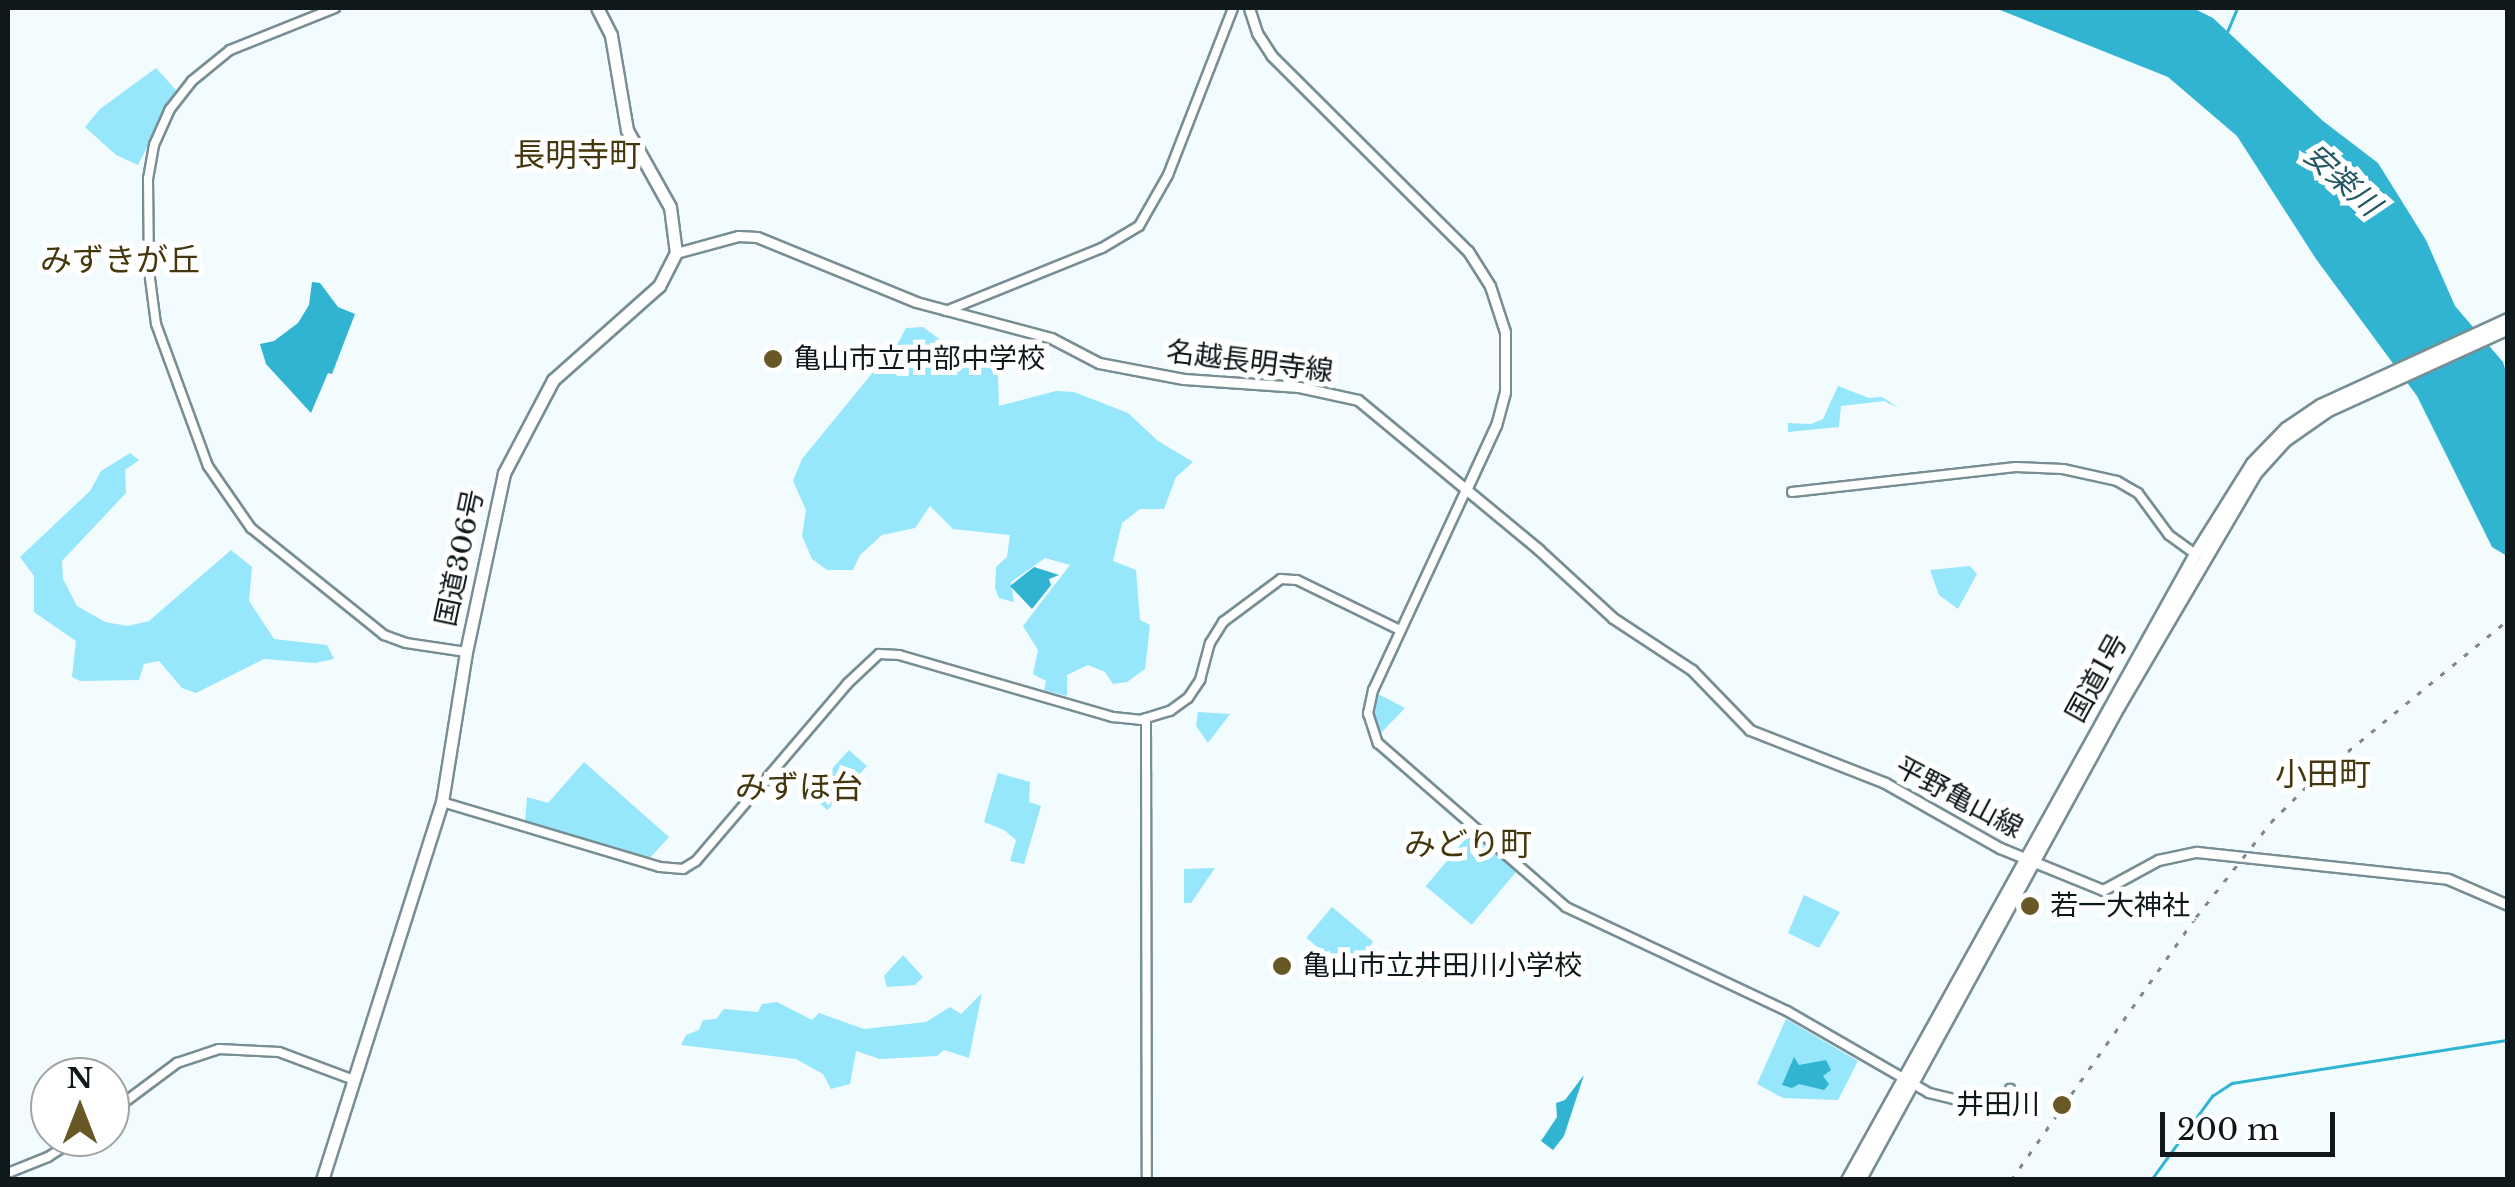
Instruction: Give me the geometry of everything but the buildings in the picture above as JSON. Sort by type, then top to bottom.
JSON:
[{"type":"highway","points":[[597,8],[611,35],[627,130],[670,207],[676,252]]},
{"type":"highway","name":"国道306号","points":[[322,1180],[442,802],[497,496],[540,400],[569,362],[660,286],[676,252]]},
{"type":"highway","name":"国道1号","points":[[1847,1180],[2199,557],[2270,455],[2313,419],[2367,386],[2508,319]]},
{"type":"highway","name":"国道1号","points":[[2367,386],[2508,328]]},
{"type":"highway","name":"国道1号","points":[[1859,1180],[1906,1080]]},
{"type":"main road","points":[[1249,8],[1257,33],[1272,56],[1468,251],[1490,286],[1506,332],[1507,378],[1496,425],[1466,490]]},
{"type":"main road","name":"名越長明寺線","points":[[676,252],[738,236],[757,237],[946,311],[1036,333],[1099,363],[1184,379],[1299,388],[1358,400],[1466,490]]},
{"type":"main road","name":"平野亀山線","points":[[1466,490],[1538,548],[1612,618],[1692,670],[1750,730],[1885,783],[2029,860],[2103,890],[2171,855],[2243,855],[2448,879],[2508,905]]},
{"type":"street","points":[[335,8],[230,50],[192,80],[170,109],[154,145],[148,178],[149,271],[156,324],[208,466],[250,528],[384,636],[406,644],[466,652]]},
{"type":"street","points":[[946,311],[1102,248],[1147,218],[1232,8]]},
{"type":"street","points":[[1792,492],[2016,467],[2063,469],[2116,481],[2138,493],[2169,535],[2199,557]]},
{"type":"street","points":[[1466,490],[1368,708],[1373,734],[1384,749],[1566,906],[1787,1011],[1929,1093],[2008,1113],[2010,1089]]},
{"type":"street","points":[[442,802],[660,867],[689,867],[846,684],[880,654],[899,655],[1113,717],[1146,718],[1170,710],[1188,698],[1200,680],[1210,643],[1223,622],[1281,579],[1297,580],[1400,630]]},
{"type":"street","points":[[1146,718],[1146,1180]]},
{"type":"street","points":[[130,1098],[177,1063],[232,1047],[279,1052],[354,1080]]},
{"type":"street","points":[[8,1173],[48,1157]]},
{"type":"shaded area","points":[[156,68],[176,90],[138,165],[116,155],[85,127],[100,109]]},
{"type":"shaded area","points":[[923,327],[950,347],[980,356],[998,376],[999,406],[1056,391],[1074,392],[1128,413],[1158,441],[1193,462],[1176,477],[1164,509],[1140,509],[1122,523],[1113,561],[1136,570],[1140,620],[1150,625],[1145,669],[1127,682],[1113,684],[1105,672],[1088,665],[1067,675],[1067,696],[1044,690],[1046,681],[1033,674],[1038,650],[1023,626],[1070,565],[1045,558],[1011,582],[1014,602],[999,598],[995,588],[996,567],[1007,557],[1010,535],[953,529],[930,506],[915,528],[882,535],[860,555],[853,570],[827,570],[812,559],[802,536],[806,510],[793,481],[802,459],[883,360],[897,376],[909,376],[897,345],[906,328]]},
{"type":"shaded area","points":[[1838,386],[1869,398],[1882,397],[1899,408],[1884,401],[1841,406],[1839,427],[1788,432],[1788,423],[1811,424],[1823,419]]},
{"type":"shaded area","points":[[130,453],[139,460],[125,470],[126,493],[62,561],[63,579],[77,606],[105,622],[128,626],[149,621],[231,550],[252,567],[249,601],[274,639],[327,645],[334,659],[315,663],[264,659],[196,693],[182,688],[159,661],[144,664],[139,680],[80,681],[72,677],[76,641],[34,612],[34,576],[20,557],[90,491],[101,471]]},
{"type":"shaded area","points":[[1970,566],[1977,574],[1958,609],[1939,595],[1930,570]]},
{"type":"shaded area","points":[[1376,693],[1405,708],[1380,734],[1374,716]]},
{"type":"shaded area","points":[[1198,712],[1230,714],[1208,743],[1196,726]]},
{"type":"shaded area","points":[[849,750],[867,766],[827,810],[810,794]]},
{"type":"shaded area","points":[[584,762],[669,837],[650,858],[525,822],[527,797],[548,803]]},
{"type":"shaded area","points":[[998,773],[1030,782],[1029,802],[1041,806],[1024,864],[1010,861],[1016,840],[984,822]]},
{"type":"shaded area","points":[[1472,831],[1518,870],[1472,925],[1426,886]]},
{"type":"shaded area","points":[[1215,868],[1191,903],[1184,903],[1184,869]]},
{"type":"shaded area","points":[[1804,895],[1840,912],[1819,948],[1788,933]]},
{"type":"shaded area","points":[[1332,907],[1373,942],[1348,972],[1306,938]]},
{"type":"shaded area","points":[[903,955],[923,977],[915,985],[887,987],[884,976]]},
{"type":"shaded area","points":[[982,993],[969,1058],[944,1050],[937,1056],[880,1059],[856,1051],[850,1084],[831,1089],[823,1074],[796,1059],[681,1045],[686,1035],[699,1030],[703,1020],[716,1019],[724,1009],[758,1012],[762,1004],[777,1002],[812,1020],[819,1013],[864,1029],[926,1022],[950,1007],[961,1014]]},
{"type":"shaded area","points":[[1786,1019],[1858,1061],[1838,1100],[1783,1098],[1757,1084]]},
{"type":"water","name":"安楽川","points":[[1995,8],[2193,8],[2213,18],[2323,121],[2378,163],[2426,240],[2455,306],[2503,362],[2508,379],[2507,556],[2492,547],[2417,396],[2316,259],[2237,136],[2168,77]]},
{"type":"water","points":[[312,282],[320,283],[338,307],[355,314],[332,374],[328,373],[311,413],[266,364],[260,344],[274,341],[298,323],[309,305]]},
{"type":"water","points":[[1034,567],[1059,575],[1049,579],[1051,585],[1032,609],[1010,586]]},
{"type":"water","points":[[1794,1057],[1799,1065],[1826,1060],[1831,1070],[1823,1076],[1829,1084],[1824,1090],[1799,1084],[1792,1088],[1782,1085]]},
{"type":"water","points":[[1584,1075],[1564,1136],[1553,1150],[1541,1141],[1557,1117],[1556,1103],[1565,1100]]},
{"type":"waterway","points":[[2227,32],[2237,8]]},
{"type":"waterway","points":[[2151,1180],[2212,1096],[2232,1083],[2508,1040]]},
{"type":"railway","points":[[2011,1180],[2196,917],[2271,822],[2313,780],[2508,620]]},
{"type":"place","name":"亀山市立中部中学校","points":[[773,359]]},
{"type":"place","name":"若一大神社","points":[[2030,906]]},
{"type":"place","name":"亀山市立井田川小学校","points":[[1282,966]]},
{"type":"place","name":"井田川","points":[[2062,1105]]},
{"type":"district","name":"長明寺町","points":[[577,155]]},
{"type":"district","name":"みずきが丘","points":[[120,260]]},
{"type":"district","name":"小田町","points":[[2323,774]]},
{"type":"district","name":"みずほ台","points":[[799,787]]},
{"type":"district","name":"みどり町","points":[[1468,844]]}]
